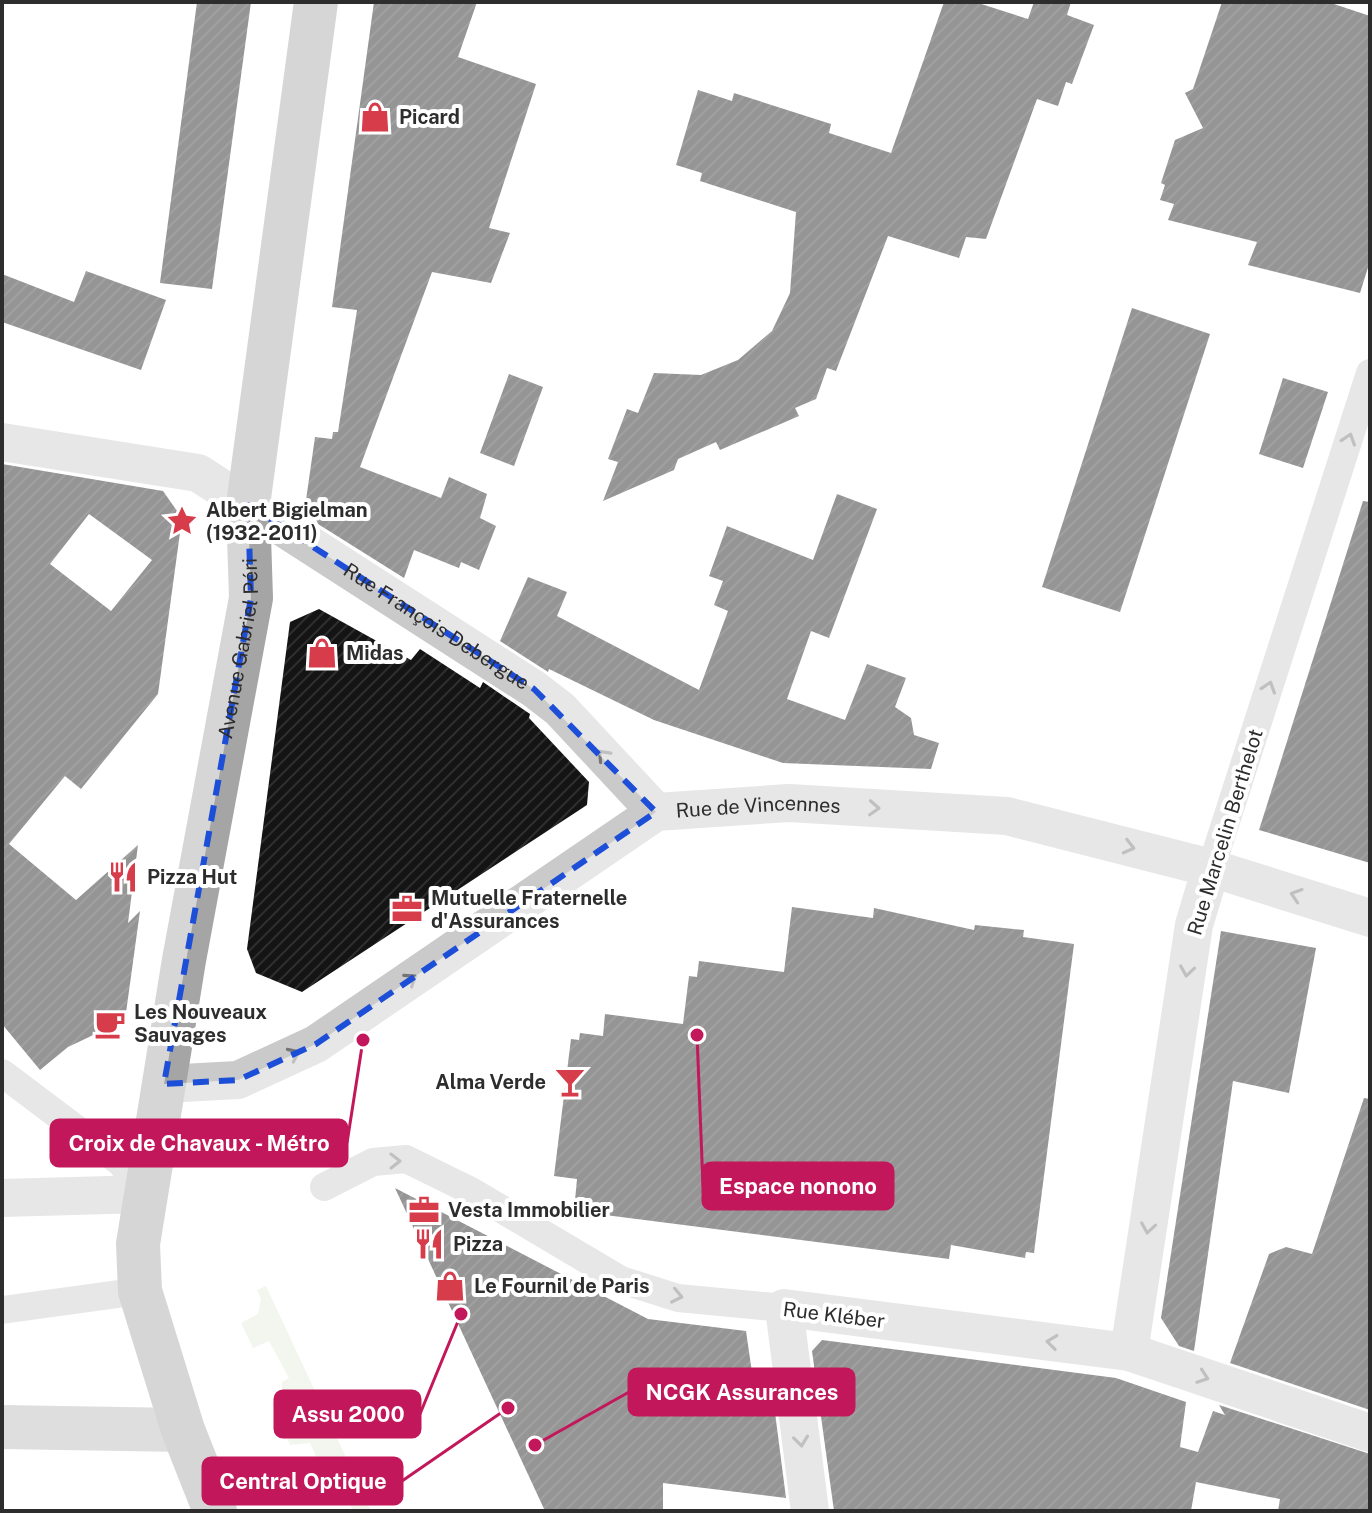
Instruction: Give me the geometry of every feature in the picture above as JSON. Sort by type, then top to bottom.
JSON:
[{"type":"main road","name":"Avenue Gabriel Péri","points":[[215,1511],[183,1430],[140,1291],[138,1244],[251,598],[248,505],[316,2]]},
{"type":"main road","points":[[2,1427],[183,1430]]},
{"type":"street","name":"Rue Marcelin Berthelot","points":[[1129,1352],[1194,925],[1370,373]]},
{"type":"street","name":"Rue François Debergue","points":[[2,442],[198,473],[534,689],[560,709],[656,812]]},
{"type":"street","name":"Rue de Vincennes","points":[[164,1084],[238,1080],[316,1044],[656,812],[789,803],[1007,816],[1211,868],[1370,918]]},
{"type":"street","points":[[2,1073],[120,1162],[146,1194]]},
{"type":"street","name":"Rue Kléber","points":[[324,1187],[373,1162],[406,1159],[471,1191],[621,1280],[678,1298],[784,1308],[1129,1352],[1370,1433]]},
{"type":"street","points":[[2,1198],[146,1194]]},
{"type":"street","points":[[2,1310],[140,1291]]},
{"type":"street","points":[[784,1308],[810,1511]]},
{"type":"highlighted area","points":[[248,505],[534,689],[656,812],[316,1044],[238,1080],[164,1084],[251,598]]},
{"type":"shaded area","points":[[266,1286],[371,1511],[353,1511],[338,1478],[324,1474],[310,1443],[290,1445],[272,1404],[282,1397],[282,1382],[289,1378],[269,1341],[253,1348],[241,1323],[258,1314],[261,1299],[257,1290]]},
{"type":"building","points":[[197,2],[251,2],[212,289],[160,283]]},
{"type":"building","points":[[374,2],[477,2],[458,57],[536,84],[489,228],[510,233],[491,283],[432,272],[360,467],[441,498],[449,477],[487,494],[480,518],[496,526],[479,570],[461,562],[459,568],[414,550],[404,578],[318,524],[306,500],[315,437],[332,439],[333,432],[338,432],[357,310],[332,307]]},
{"type":"building","points":[[944,2],[975,2],[1028,19],[1034,2],[1071,2],[1067,15],[1094,25],[1072,84],[1066,82],[1058,106],[1037,99],[986,239],[966,237],[959,258],[888,236],[836,371],[827,368],[816,399],[795,408],[799,416],[720,450],[716,442],[678,459],[674,470],[603,501],[618,462],[608,459],[627,409],[638,413],[654,373],[701,375],[738,360],[772,331],[790,293],[796,212],[700,181],[702,173],[676,165],[698,90],[732,101],[734,93],[831,124],[829,133],[891,153]]},
{"type":"building","points":[[1222,2],[1328,2],[1370,16],[1370,261],[1360,293],[1248,265],[1257,242],[1168,220],[1174,204],[1160,200],[1165,185],[1161,183],[1175,140],[1203,128],[1185,93],[1193,89]]},
{"type":"building","points":[[86,271],[166,300],[141,370],[2,322],[2,274],[74,302]]},
{"type":"building","points":[[1132,308],[1210,334],[1120,612],[1042,587]]},
{"type":"building","points":[[509,374],[543,387],[514,466],[480,453]]},
{"type":"building","points":[[1283,378],[1328,392],[1303,468],[1259,454]]},
{"type":"building","points":[[2,464],[163,491],[182,518],[158,694],[81,789],[65,776],[9,844],[76,900],[138,845],[128,923],[140,911],[125,1020],[68,1047],[40,1070],[2,1024]],"holes":[[[89,514],[152,560],[111,611],[50,564]]]},
{"type":"building","points":[[837,494],[877,509],[829,638],[811,631],[787,699],[845,720],[867,664],[906,678],[895,707],[911,718],[914,735],[939,743],[931,769],[783,763],[654,720],[549,669],[548,672],[500,641],[528,577],[567,592],[557,616],[699,690],[728,611],[714,605],[723,581],[709,576],[727,526],[813,560]]},
{"type":"building","points":[[1363,501],[1370,502],[1370,863],[1259,830]]},
{"type":"building","points":[[319,609],[411,660],[420,649],[480,688],[483,682],[530,714],[529,718],[589,782],[587,805],[302,992],[256,973],[247,949],[290,622]]},
{"type":"building","points":[[792,907],[873,918],[874,908],[974,930],[975,925],[1024,930],[1023,937],[1074,944],[1034,1253],[1026,1252],[1025,1258],[951,1245],[949,1259],[574,1211],[577,1179],[554,1176],[571,1039],[579,1040],[580,1033],[603,1036],[605,1014],[683,1024],[689,976],[697,977],[699,961],[784,972]]},
{"type":"building","points":[[1221,931],[1316,948],[1289,1093],[1233,1081],[1194,1351],[1179,1346],[1161,1318]]},
{"type":"building","points":[[1364,1098],[1370,1099],[1370,1410],[1230,1363],[1269,1254],[1286,1247],[1312,1254]]},
{"type":"building","points":[[395,1188],[648,1319],[746,1331],[758,1414],[773,1397],[786,1498],[663,1483],[663,1511],[545,1511]]},
{"type":"building","points":[[822,1340],[1116,1378],[1186,1402],[1180,1447],[1198,1452],[1213,1411],[1225,1415],[1219,1405],[1370,1454],[1370,1511],[1278,1511],[1280,1499],[1196,1482],[1191,1511],[834,1511],[812,1351]]},
{"type":"place","name":"Picard","points":[[375,117]]},
{"type":"place","name":"Albert Bigielman (1932-2011)","points":[[182,521]]},
{"type":"place","name":"Midas","points":[[322,653]]},
{"type":"place","name":"Pizza Hut","points":[[123,877]]},
{"type":"place","name":"Mutuelle Fraternelle d'Assurances","points":[[407,909]]},
{"type":"place","name":"Les Nouveaux Sauvages","points":[[110,1024]]},
{"type":"place","name":"Espace nonono","points":[[697,1035]]},
{"type":"place","name":"Croix de Chavaux - Métro","points":[[363,1040]]},
{"type":"place","name":"Alma Verde","points":[[570,1082]]},
{"type":"place","name":"Vesta Immobilier","points":[[424,1210]]},
{"type":"place","name":"Pizza","points":[[429,1244]]},
{"type":"place","name":"Le Fournil de Paris","points":[[450,1286]]},
{"type":"place","name":"Assu 2000","points":[[461,1314]]},
{"type":"place","name":"Central Optique","points":[[508,1408]]},
{"type":"place","name":"NCGK Assurances","points":[[535,1445]]}]
